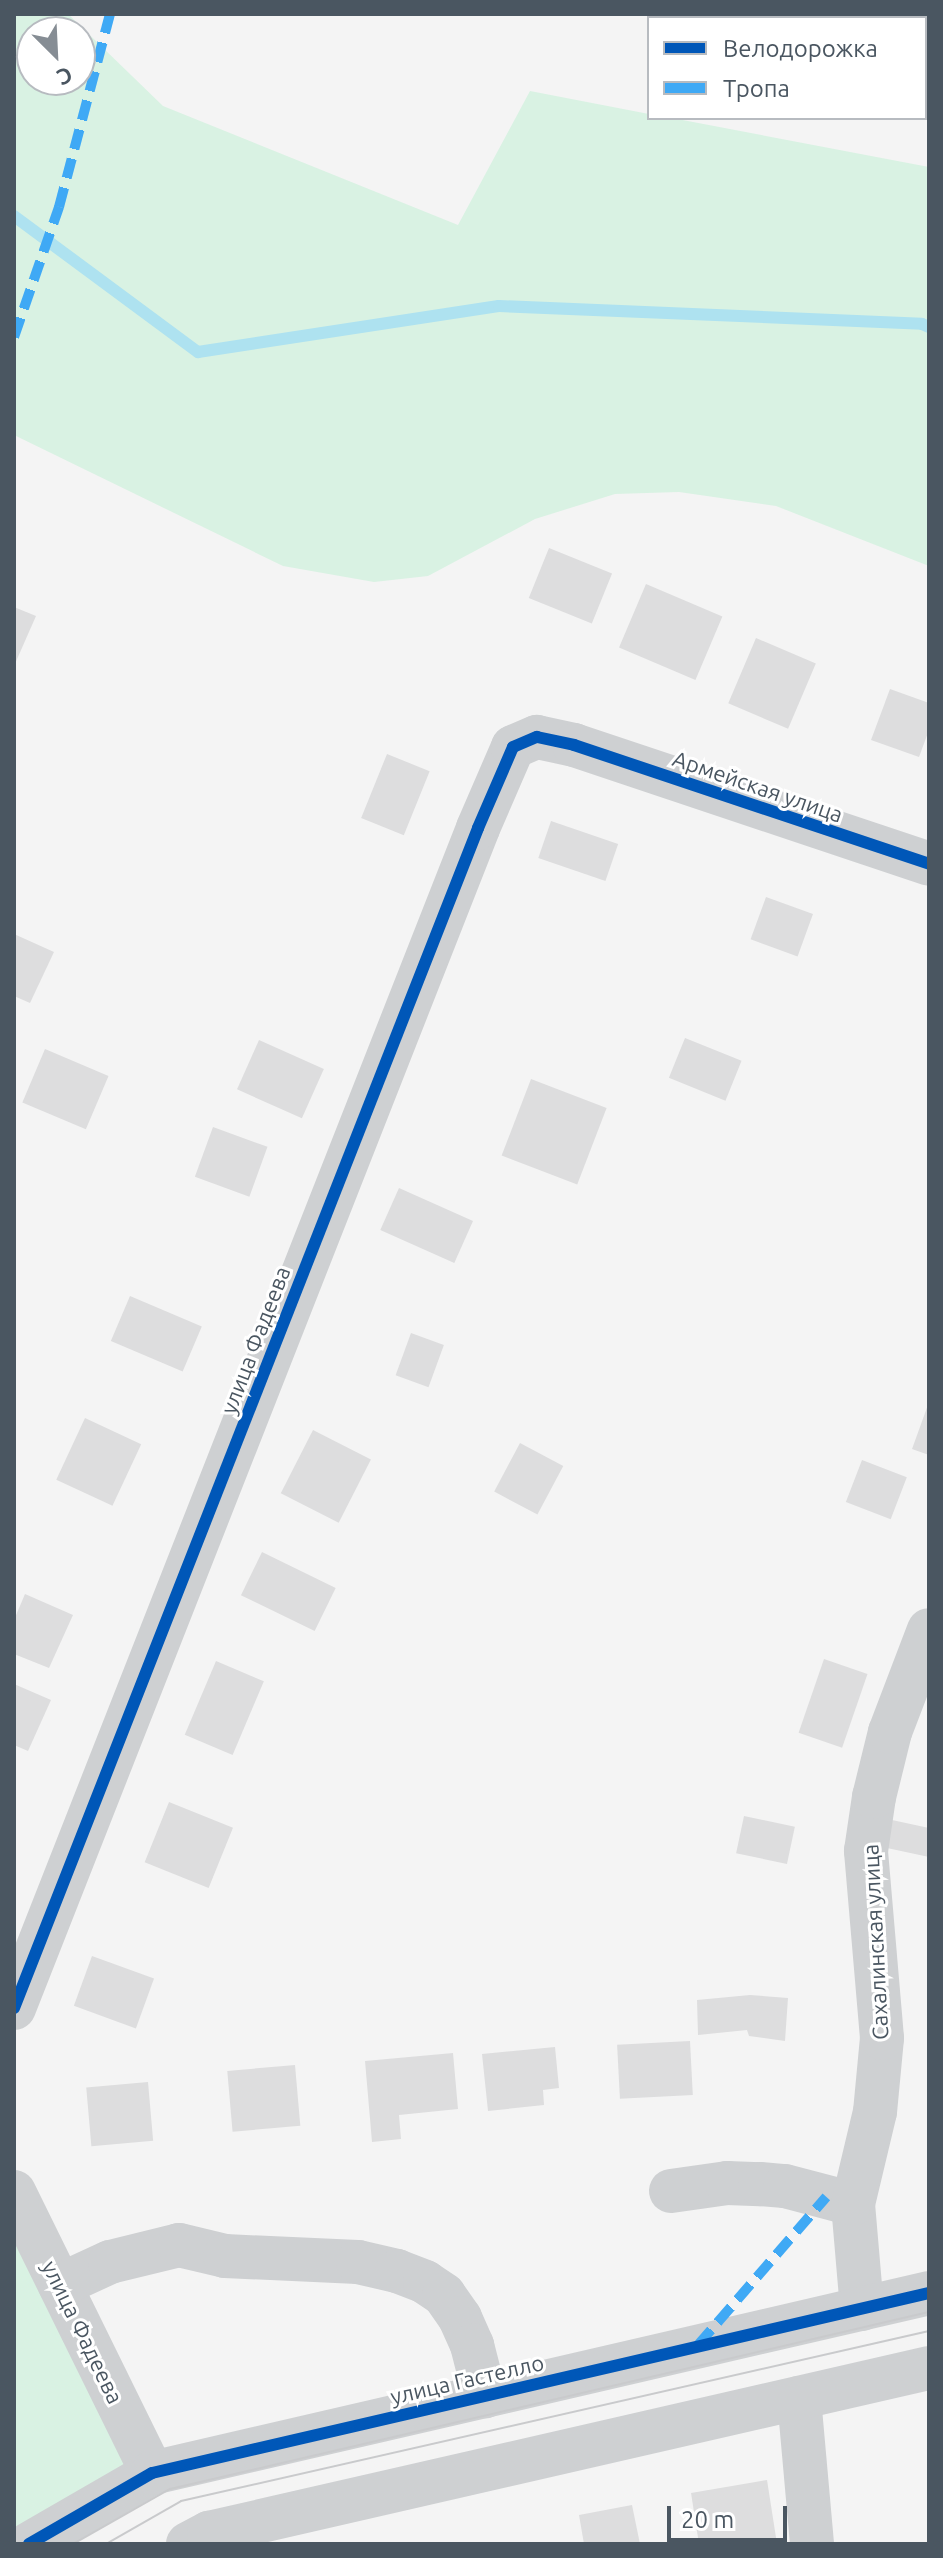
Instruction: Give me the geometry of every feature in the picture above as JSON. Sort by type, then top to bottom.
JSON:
[{"type":"street","name":"улица Фадеева","points":[[14,2008],[478,828],[513,747],[537,737],[574,745]]},
{"type":"street","name":"Армейская улица","points":[[574,745],[929,864]]},
{"type":"street","name":"Сахалинская улица","points":[[862,2309],[853,2204],[875,2112],[882,2038],[866,1851],[874,1797],[890,1732],[929,1630]]},
{"type":"street","points":[[671,2191],[727,2183],[760,2184],[785,2186],[853,2204]]},
{"type":"street","name":"улица Фадеева","points":[[14,2192],[152,2473]]},
{"type":"street","points":[[60,2285],[110,2262],[179,2245],[225,2256],[358,2262],[397,2271],[444,2295],[460,2318],[472,2345],[485,2396]]},
{"type":"street","name":"улица Гастелло","points":[[29,2544],[152,2473],[929,2293]]},
{"type":"street","points":[[204,2540],[929,2368]]},
{"type":"street","points":[[799,2398],[812,2544]]},
{"type":"green space","points":[[14,14],[70,16],[16,16],[16,96],[96,96],[96,41],[163,106],[458,225],[530,91],[647,114],[647,120],[682,120],[929,167],[929,566],[776,506],[679,492],[615,494],[535,519],[428,576],[374,582],[283,566],[14,435]]},
{"type":"green space","points":[[14,2214],[138,2470],[14,2541]]},
{"type":"building","points":[[809,14],[882,14],[832,16]]},
{"type":"building","points":[[549,548],[612,573],[592,624],[529,598]]},
{"type":"building","points":[[646,584],[722,616],[695,680],[619,648]]},
{"type":"building","points":[[14,607],[36,616],[14,666]]},
{"type":"building","points":[[756,638],[816,663],[788,729],[728,703]]},
{"type":"building","points":[[890,689],[929,703],[929,730],[919,757],[871,740]]},
{"type":"building","points":[[387,754],[430,771],[404,835],[361,818]]},
{"type":"building","points":[[551,821],[618,844],[605,881],[538,858]]},
{"type":"building","points":[[766,897],[813,914],[798,956],[751,939]]},
{"type":"building","points":[[14,934],[54,952],[30,1003],[14,996]]},
{"type":"building","points":[[685,1038],[742,1061],[725,1101],[669,1078]]},
{"type":"building","points":[[259,1040],[324,1069],[302,1118],[237,1089]]},
{"type":"building","points":[[45,1049],[109,1076],[86,1129],[22,1102]]},
{"type":"building","points":[[531,1079],[607,1108],[577,1185],[502,1156]]},
{"type":"building","points":[[213,1127],[268,1147],[249,1197],[195,1177]]},
{"type":"building","points":[[399,1188],[473,1221],[454,1263],[380,1230]]},
{"type":"building","points":[[130,1296],[202,1326],[183,1372],[111,1341]]},
{"type":"building","points":[[411,1333],[444,1345],[428,1387],[396,1375]]},
{"type":"building","points":[[929,1402],[929,1455],[912,1449]]},
{"type":"building","points":[[85,1418],[141,1444],[112,1506],[56,1480]]},
{"type":"building","points":[[313,1430],[371,1460],[339,1523],[281,1493]]},
{"type":"building","points":[[520,1443],[563,1466],[537,1515],[494,1492]]},
{"type":"building","points":[[862,1460],[907,1477],[891,1519],[846,1502]]},
{"type":"building","points":[[262,1552],[336,1588],[315,1631],[241,1595]]},
{"type":"building","points":[[25,1594],[73,1615],[49,1668],[14,1654],[14,1620]]},
{"type":"building","points":[[824,1659],[867,1674],[842,1748],[799,1733]]},
{"type":"building","points":[[216,1661],[264,1681],[233,1755],[185,1735]]},
{"type":"building","points":[[14,1684],[51,1700],[28,1751],[14,1745]]},
{"type":"building","points":[[169,1802],[233,1828],[209,1888],[145,1862]]},
{"type":"building","points":[[744,1816],[795,1827],[787,1864],[736,1853]]},
{"type":"building","points":[[892,1820],[929,1828],[929,1857],[887,1848]]},
{"type":"building","points":[[92,1956],[154,1979],[136,2028],[74,2006]]},
{"type":"building","points":[[750,1995],[788,1998],[785,2041],[749,2036],[747,2030],[698,2035],[697,2000]]},
{"type":"building","points":[[690,2041],[693,2095],[620,2099],[617,2045]]},
{"type":"building","points":[[555,2047],[559,2088],[543,2090],[544,2105],[488,2111],[482,2054]]},
{"type":"building","points":[[453,2053],[458,2109],[399,2115],[401,2139],[372,2142],[365,2061]]},
{"type":"building","points":[[295,2065],[300,2126],[233,2132],[227,2071]]},
{"type":"building","points":[[148,2082],[153,2141],[91,2146],[86,2087]]},
{"type":"building","points":[[767,2480],[777,2544],[699,2544],[691,2493]]},
{"type":"building","points":[[632,2505],[640,2544],[584,2544],[579,2515]]},
{"type":"waterway","points":[[14,216],[198,352],[499,306],[922,324],[929,327]]},
{"type":"tram line","points":[[73,2544],[170,2489],[929,2312]]},
{"type":"tram line","points":[[106,2544],[181,2501],[929,2331]]},
{"type":"marked path","points":[[14,337],[59,207],[110,14]]},
{"type":"marked path","points":[[698,2345],[826,2197]]},
{"type":"cycle path","points":[[14,2008],[478,828],[513,747],[537,737],[574,745],[929,864]]},
{"type":"cycle path","points":[[29,2544],[152,2473],[929,2293]]}]
